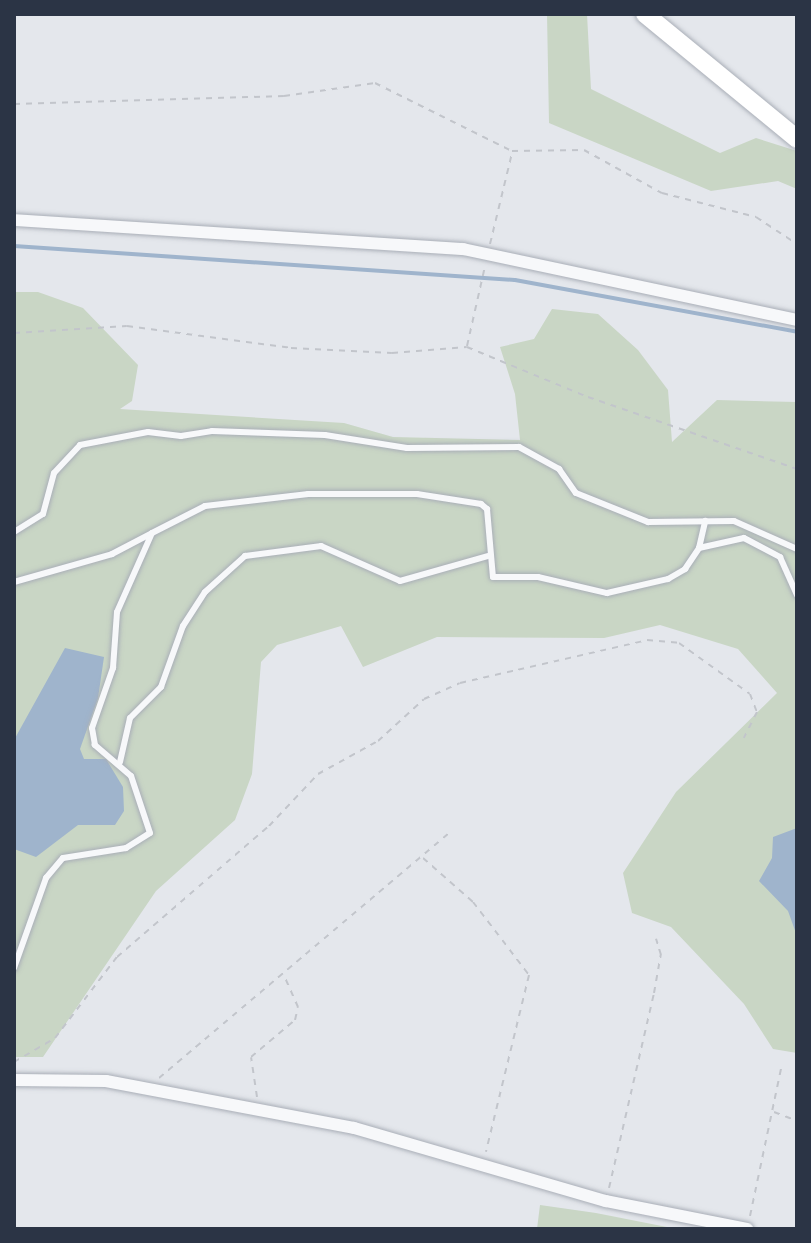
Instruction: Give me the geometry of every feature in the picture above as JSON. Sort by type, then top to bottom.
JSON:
[{"type":"main road","points":[[645,14],[797,139]]},
{"type":"street","points":[[14,220],[488,253],[797,320]]},
{"type":"street","points":[[14,1080],[106,1081],[354,1128],[606,1201],[747,1229]]},
{"type":"lane","points":[[14,532],[43,514],[54,473],[80,445],[148,432],[310,434],[407,448],[519,447],[543,456],[591,501],[648,522],[750,524],[797,549]]},
{"type":"lane","points":[[14,582],[112,554],[205,506],[260,496],[417,494],[481,504],[487,509],[488,556],[493,577],[538,577],[607,593],[668,579],[685,569],[699,548],[705,521]]},
{"type":"lane","points":[[14,968],[46,878],[63,858],[126,848],[150,833],[150,819],[120,762],[95,745],[92,728],[111,676],[117,612],[152,533]]},
{"type":"lane","points":[[699,548],[723,540],[756,542],[780,557],[797,595]]},
{"type":"lane","points":[[120,762],[130,718],[161,687],[183,626],[205,592],[245,556],[321,546],[400,581],[488,556]]},
{"type":"path","points":[[14,104],[284,96],[375,83],[512,151],[584,150],[662,193],[756,217],[797,244]]},
{"type":"path","points":[[467,347],[512,151]]},
{"type":"path","points":[[14,333],[127,326],[291,348],[392,353],[467,347],[588,397],[797,469]]},
{"type":"path","points":[[14,1062],[55,1038],[117,957],[269,826],[318,774],[378,741],[424,699],[460,683],[647,640],[679,643],[750,694],[757,712],[744,738]]},
{"type":"path","points":[[146,1089],[452,830]]},
{"type":"path","points":[[422,857],[473,902],[529,975],[482,1166]]},
{"type":"path","points":[[606,1201],[654,993],[661,955],[656,939]]},
{"type":"path","points":[[258,1110],[251,1057],[295,1020],[298,1007],[283,974]]},
{"type":"path","points":[[747,1229],[782,1064]]},
{"type":"path","points":[[773,1112],[797,1121]]},
{"type":"green space","points":[[547,14],[587,14],[591,89],[720,153],[756,138],[797,151],[797,189],[778,181],[711,191],[549,123]]},
{"type":"green space","points":[[14,292],[38,292],[83,308],[138,365],[132,401],[120,409],[344,423],[393,437],[520,440],[515,394],[500,347],[534,339],[552,309],[598,314],[638,350],[668,390],[672,442],[717,400],[797,402],[797,1053],[773,1049],[744,1004],[671,927],[632,913],[623,873],[676,792],[777,693],[738,649],[660,625],[604,638],[437,637],[363,667],[341,626],[277,645],[261,662],[252,774],[235,820],[156,891],[43,1057],[14,1057]]},
{"type":"green space","points":[[540,1205],[596,1213],[677,1229],[537,1229]]},
{"type":"water","points":[[65,648],[104,657],[98,698],[80,749],[84,759],[106,759],[123,787],[124,811],[115,825],[78,825],[36,857],[14,849],[14,740]]},
{"type":"water","points":[[797,828],[797,936],[788,911],[759,881],[772,858],[773,837]]},
{"type":"waterway","points":[[14,246],[515,280],[797,332]]}]
